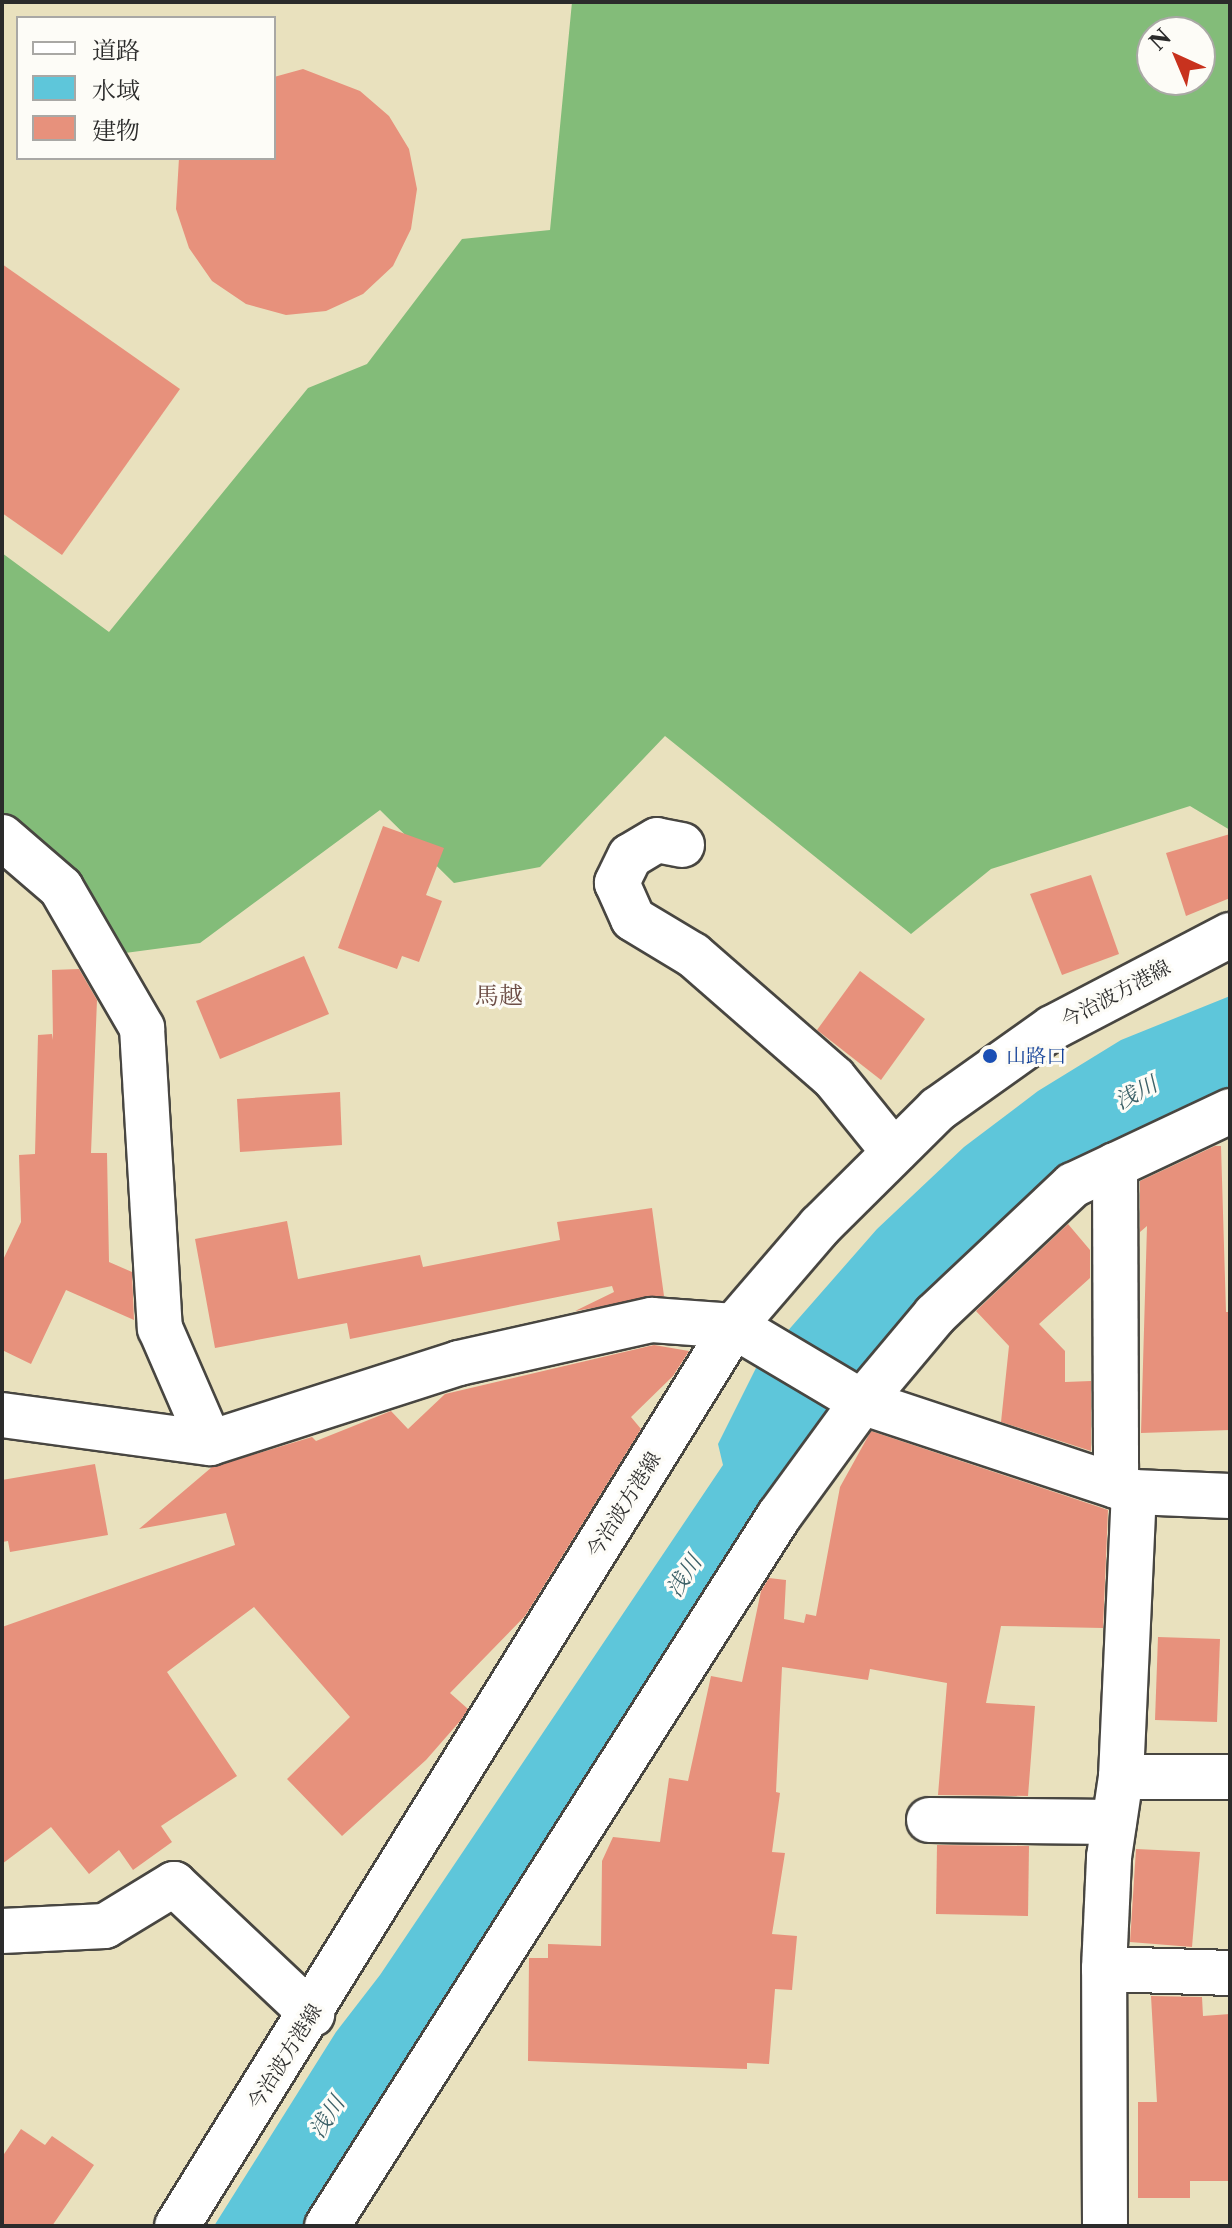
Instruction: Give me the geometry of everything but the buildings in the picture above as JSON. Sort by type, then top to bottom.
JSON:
[{"type":"street","points":[[2,837],[61,888],[142,1028],[160,1328],[210,1443]]},
{"type":"street","points":[[682,845],[657,840],[630,856],[617,883],[633,919],[693,955],[834,1078],[894,1152]]},
{"type":"street","name":"今治波方港線","points":[[177,2226],[312,2014],[734,1326],[820,1226],[938,1109],[1052,1028],[1230,935]]},
{"type":"street","points":[[341,2215],[779,1516],[862,1402],[935,1315],[1073,1185],[1230,1111]]},
{"type":"street","points":[[1105,2226],[1104,1969],[1114,1822],[1121,1777],[1125,1489],[1115,1165]]},
{"type":"street","points":[[2,1415],[210,1443],[459,1363],[652,1320],[734,1326],[783,1350],[862,1402],[1125,1489],[1230,1496]]},
{"type":"street","points":[[1121,1777],[1230,1777]]},
{"type":"street","points":[[929,1820],[1114,1822]]},
{"type":"street","points":[[2,1931],[105,1926],[174,1884],[312,2014]]},
{"type":"street","points":[[1104,1969],[1230,1973]]},
{"type":"green space","points":[[572,2],[1230,2],[1230,830],[1190,806],[991,869],[911,934],[665,736],[540,867],[454,883],[380,810],[200,943],[125,953],[82,878],[2,812],[2,553],[109,632],[308,388],[367,364],[462,239],[550,230]]},
{"type":"water","name":"浅川","points":[[1230,996],[1230,1089],[1177,1109],[1099,1153],[956,1277],[311,2226],[214,2226],[336,2032],[380,1975],[723,1465],[718,1444],[757,1366],[877,1229],[964,1147],[1038,1091],[1121,1040]]},
{"type":"place","name":"山路口","points":[[990,1056]]},
{"type":"district","name":"馬越","points":[[499,996]]}]
